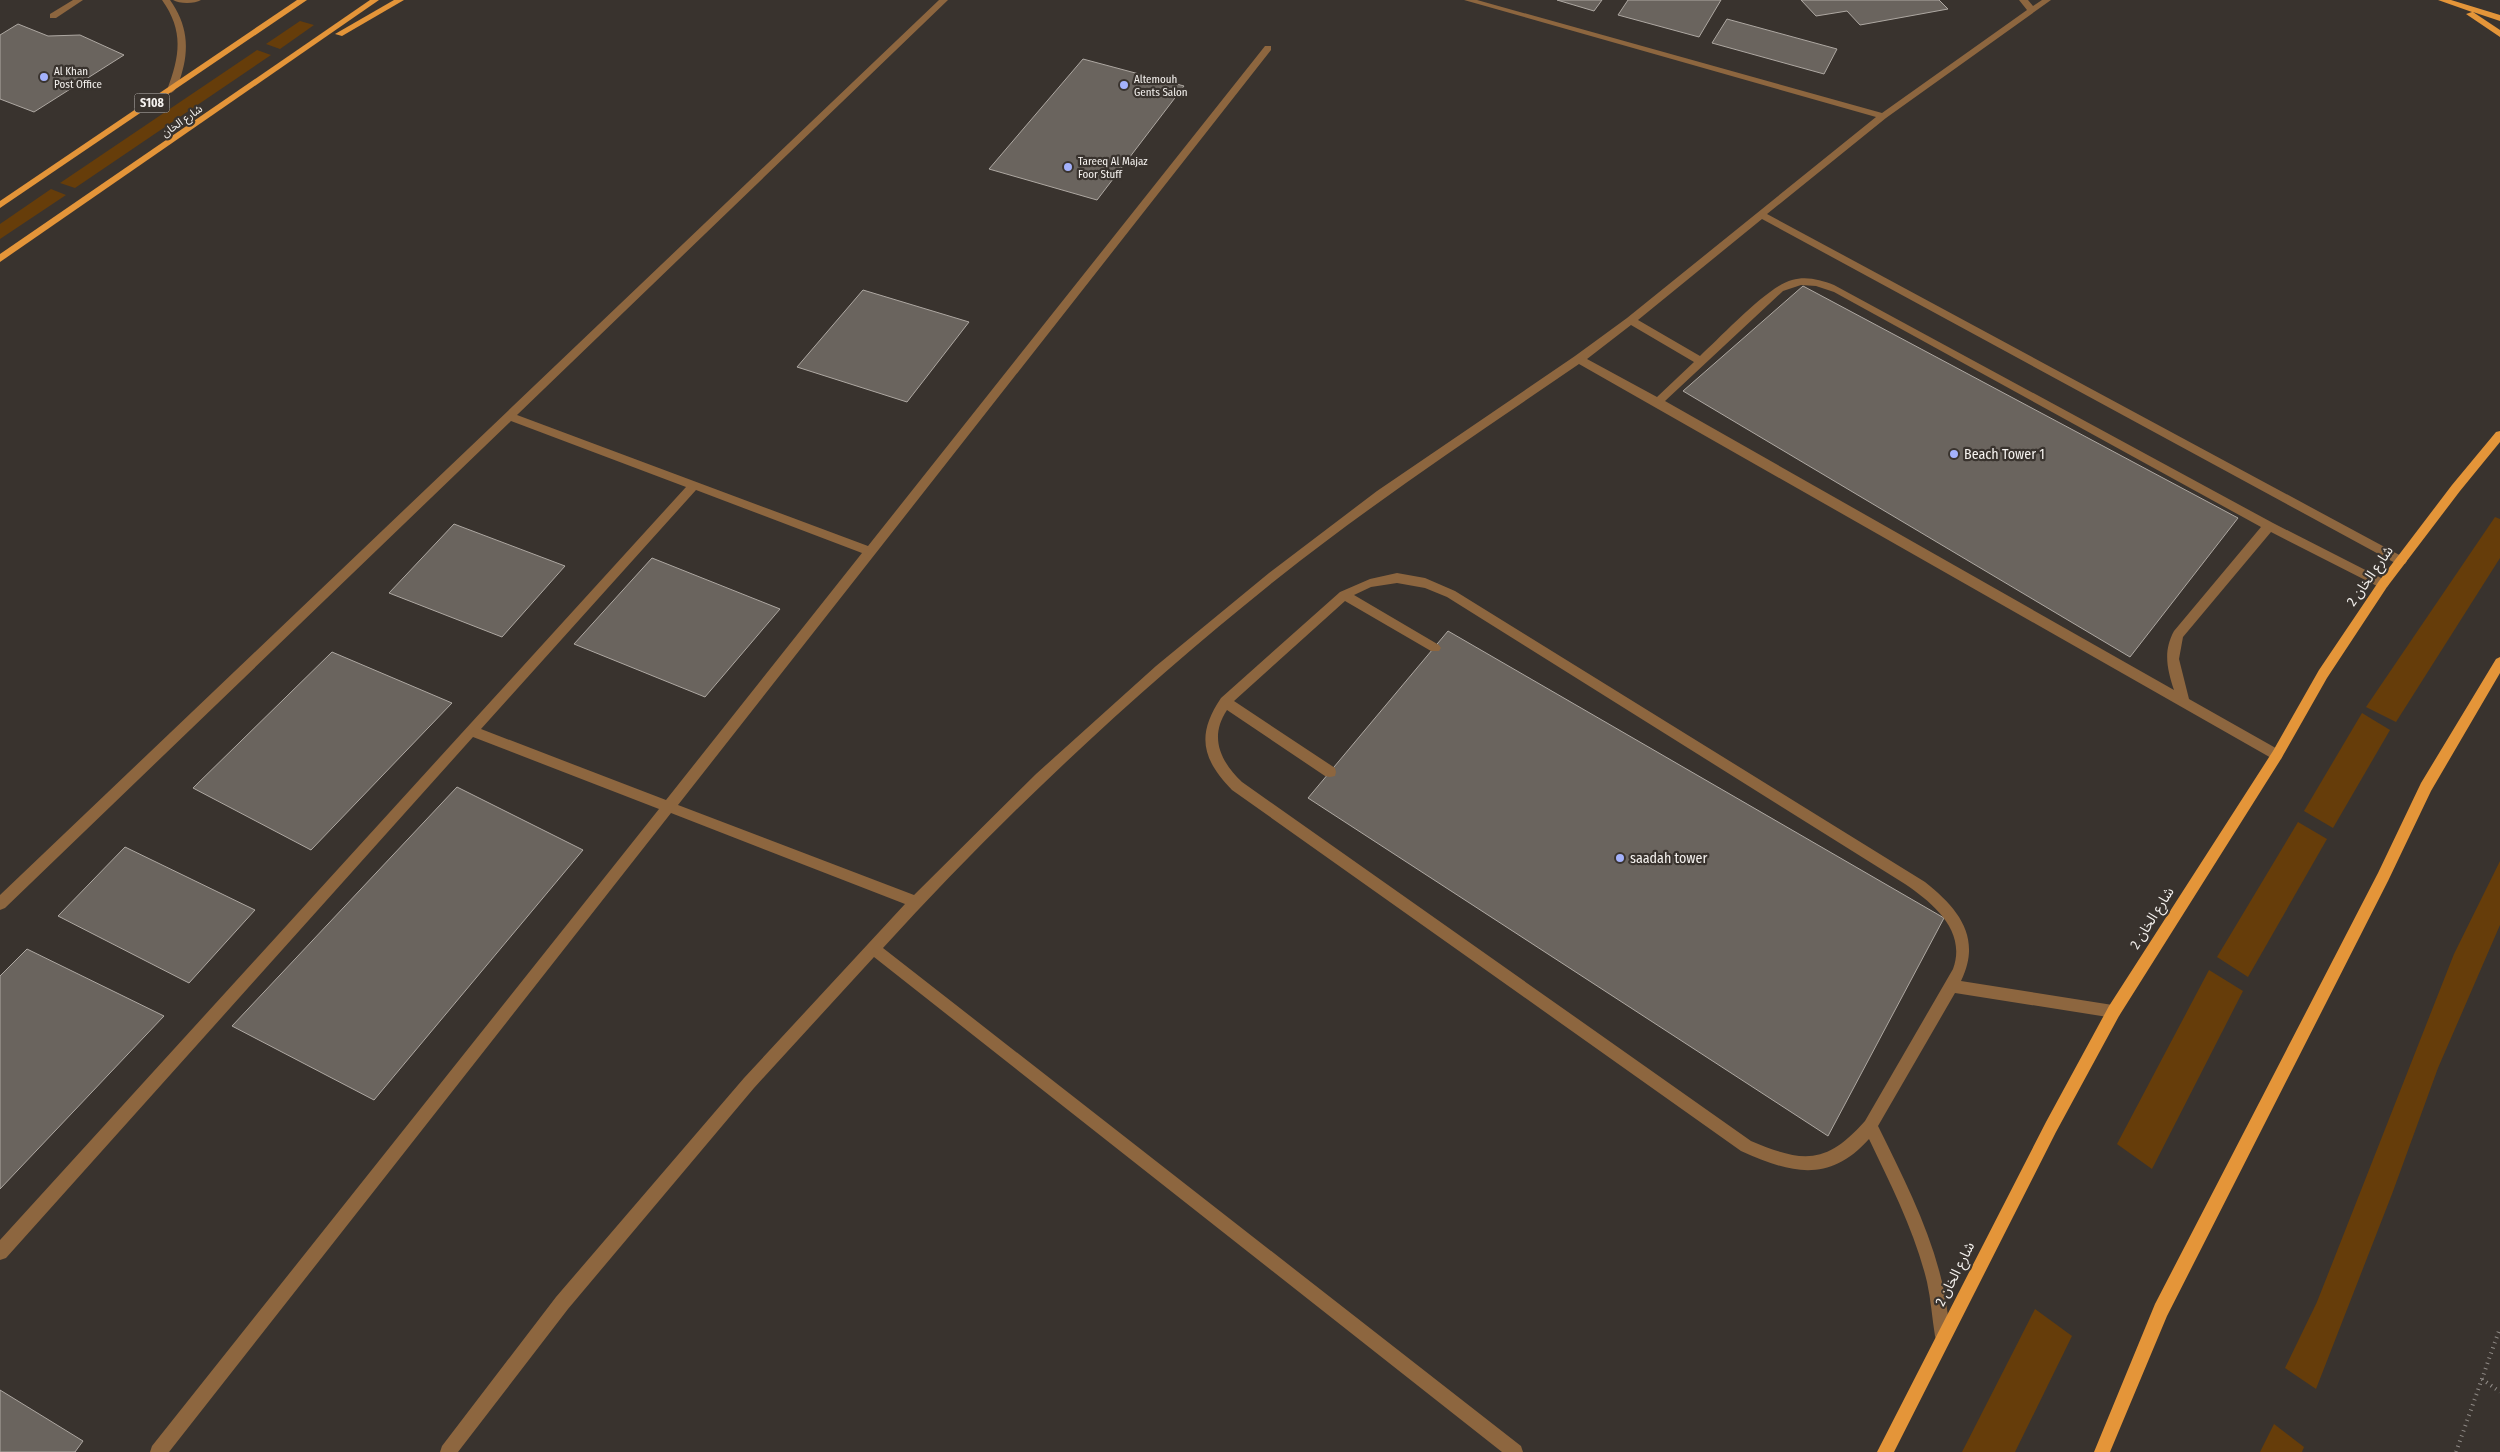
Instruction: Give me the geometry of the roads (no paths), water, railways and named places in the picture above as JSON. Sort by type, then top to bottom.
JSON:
[{"type":"main road","name":"S108","points":[[0,205],[303,0]]},
{"type":"main road","name":"شارع الخان","points":[[0,259],[375,0]]},
{"type":"main road","points":[[301,52],[400,0]]},
{"type":"main road","points":[[2442,0],[2500,18]]},
{"type":"main road","points":[[2452,4],[2500,34]]},
{"type":"main road","name":"شارع الخان 2","points":[[1885,1452],[1943,1336],[2114,1011],[2277,755],[2323,674],[2383,584],[2456,488],[2500,435]]},
{"type":"main road","points":[[2102,1452],[2161,1310],[2384,877],[2426,787],[2500,662]]},
{"type":"street","points":[[53,16],[79,0]]},
{"type":"street","points":[[166,0],[180,22],[183,38],[179,72],[171,90]]},
{"type":"street","points":[[176,0],[197,0]]},
{"type":"street","points":[[0,904],[944,0]]},
{"type":"street","points":[[1468,0],[1883,116]]},
{"type":"street","points":[[2023,0],[2032,10]]},
{"type":"street","points":[[448,1452],[569,1296],[749,1082],[916,902],[1041,778],[1153,677],[1273,576],[1381,494],[1579,359],[1631,320],[1883,116],[2047,0]]},
{"type":"street","points":[[158,1452],[1268,48]]},
{"type":"street","points":[[1761,215],[2401,561]]},
{"type":"street","points":[[1658,402],[1779,289],[1793,282],[1821,283],[1838,290],[2269,526],[2383,584]]},
{"type":"street","points":[[1631,320],[1700,361]]},
{"type":"street","points":[[1579,359],[2184,700],[2277,755]]},
{"type":"street","points":[[510,416],[870,551]]},
{"type":"street","points":[[0,1252],[694,485]]},
{"type":"street","points":[[2184,700],[2174,672],[2173,643],[2178,634],[2269,526]]},
{"type":"street","points":[[1379,580],[1416,580],[1435,585],[1932,895],[1950,914],[1961,936],[1963,959],[1951,986],[1870,1126],[1854,1146],[1832,1160],[1804,1165],[1775,1159],[1746,1146],[1237,786],[1222,773],[1213,754],[1210,734],[1215,715],[1225,702],[1344,595],[1362,584],[1379,580]]},
{"type":"street","points":[[1344,595],[1435,648]]},
{"type":"street","points":[[1225,702],[1330,772]]},
{"type":"street","points":[[471,731],[916,902]]},
{"type":"street","points":[[873,948],[1515,1452]]},
{"type":"street","points":[[1951,986],[2114,1011]]},
{"type":"street","points":[[1870,1126],[1895,1175],[1917,1228],[1935,1282],[1943,1336]]},
{"type":"place","name":"Al Khan Post Office","points":[[44,77]]},
{"type":"place","name":"Altemouh Gents Salon","points":[[1124,85]]},
{"type":"place","name":"Tareeq Al Majaz Foor Stuff","points":[[1068,167]]},
{"type":"place","name":"Beach Tower 1","points":[[1954,454]]},
{"type":"place","name":"saadah tower","points":[[1620,858]]}]
